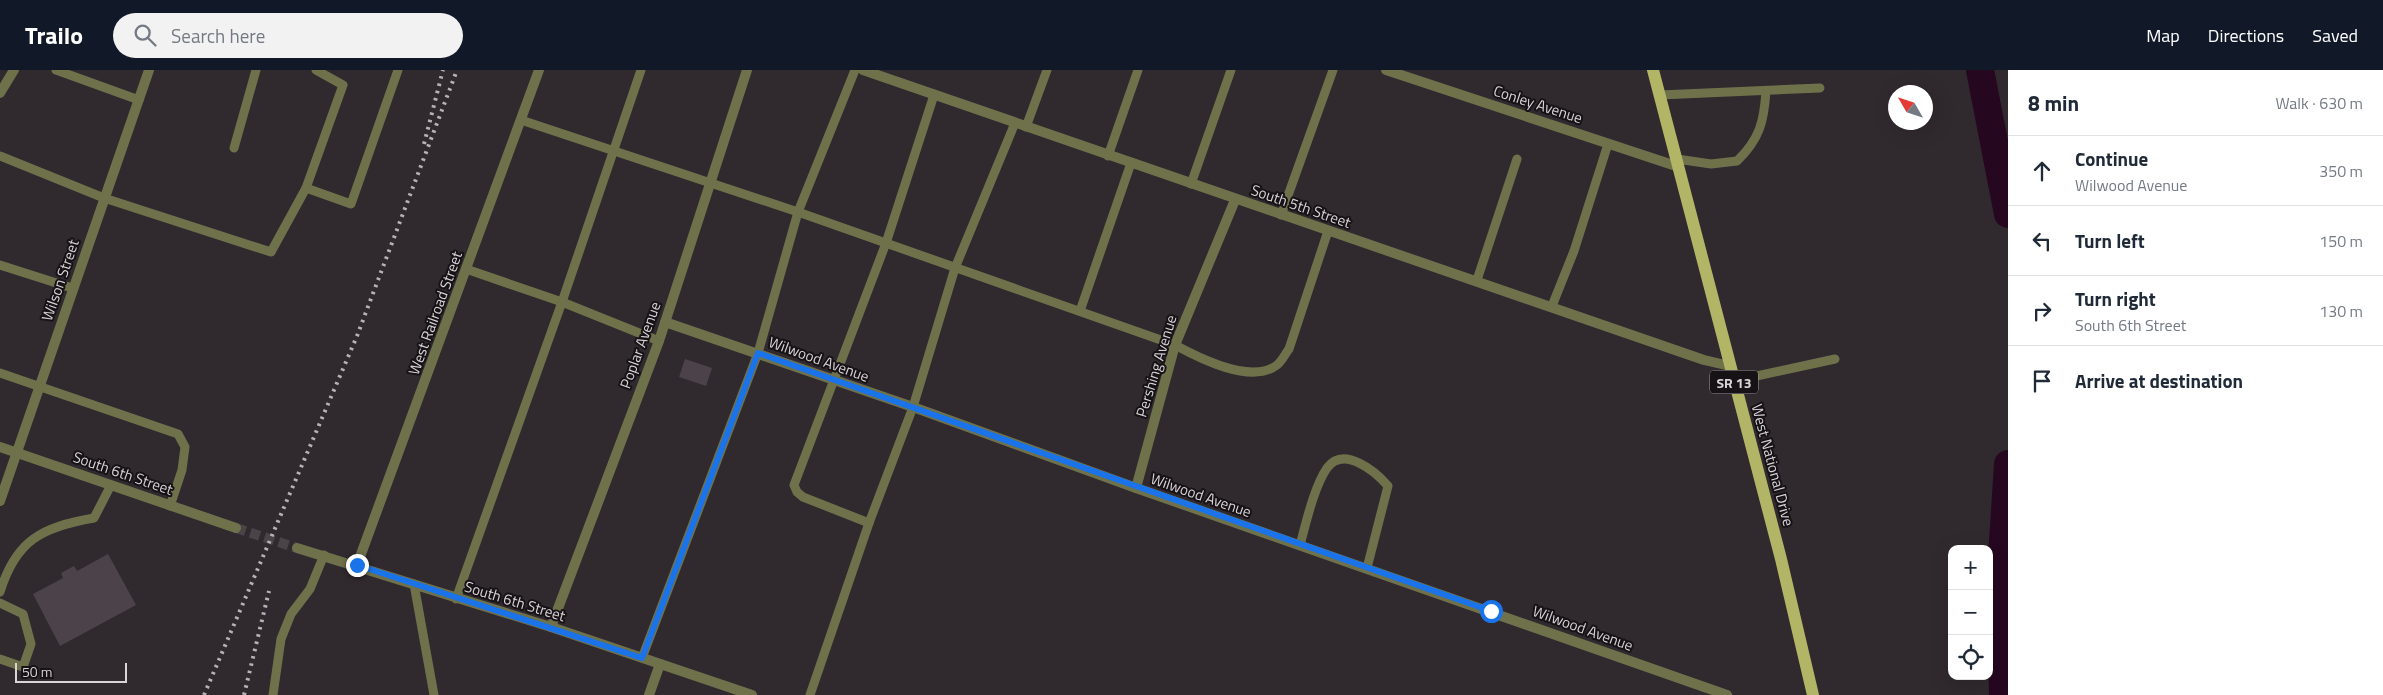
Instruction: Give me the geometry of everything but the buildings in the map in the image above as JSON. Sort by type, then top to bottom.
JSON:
[{"type":"main road","name":"West National Drive","points":[[1653,70],[1734,380],[1813,695]]},
{"type":"street","points":[[0,93],[14,70]]},
{"type":"street","name":"Wilson Street","points":[[0,501],[72,288],[149,70]]},
{"type":"street","name":"West Railroad Street","points":[[357,565],[539,70]]},
{"type":"street","name":"Poplar Avenue","points":[[551,627],[665,322],[747,70]]},
{"type":"street","name":"South 5th Street","points":[[863,70],[1235,200],[1477,280],[1704,360],[1730,366]]},
{"type":"street","name":"Conley Avenue","points":[[1386,70],[1608,144],[1678,163]]},
{"type":"street","name":"Pershing Avenue","points":[[1136,488],[1175,345],[1235,200]]},
{"type":"street","name":"Wilwood Avenue","points":[[665,322],[913,407],[1136,488],[1727,695]]},
{"type":"street","name":"South 6th Street","points":[[0,447],[236,528]]},
{"type":"street","name":"South 6th Street","points":[[297,548],[357,565],[456,599],[551,627],[752,695]]},
{"type":"street","points":[[649,695],[660,664]]},
{"type":"lane","points":[[56,70],[139,100]]},
{"type":"lane","points":[[234,148],[256,70]]},
{"type":"lane","points":[[0,156],[104,198],[272,252],[306,188],[343,85],[316,70]]},
{"type":"lane","points":[[306,188],[351,204],[398,70]]},
{"type":"lane","points":[[456,599],[562,302],[641,70]]},
{"type":"lane","points":[[642,658],[758,353],[798,212],[855,70]]},
{"type":"lane","points":[[1026,127],[1047,70]]},
{"type":"lane","points":[[1108,156],[1138,70]]},
{"type":"lane","points":[[1191,184],[1231,70]]},
{"type":"lane","points":[[1281,215],[1333,70]]},
{"type":"lane","points":[[1660,95],[1820,88]]},
{"type":"lane","points":[[1678,163],[1712,164],[1737,161],[1752,144],[1761,128],[1766,91]]},
{"type":"lane","points":[[869,523],[803,497],[797,492],[794,485],[886,243],[934,95]]},
{"type":"lane","points":[[520,120],[798,212],[1080,311],[1175,345],[1195,356],[1230,370],[1252,372],[1269,370],[1278,364],[1289,350],[1328,231]]},
{"type":"lane","points":[[810,695],[869,523],[913,407],[956,268],[1015,123]]},
{"type":"lane","points":[[1552,306],[1574,251],[1608,144]]},
{"type":"lane","points":[[1477,280],[1517,158]]},
{"type":"lane","points":[[1080,311],[1131,163]]},
{"type":"lane","points":[[0,265],[72,288]]},
{"type":"lane","points":[[466,269],[562,302],[658,341]]},
{"type":"lane","points":[[1734,380],[1826,363],[1836,359]]},
{"type":"lane","points":[[0,374],[178,434],[185,447],[182,470],[170,506]]},
{"type":"lane","points":[[1300,545],[1306,520],[1328,467],[1340,459],[1358,462],[1376,472],[1388,486],[1367,568]]},
{"type":"lane","points":[[0,592],[7,569],[35,535],[70,522],[94,518],[111,485]]},
{"type":"lane","points":[[273,695],[281,639],[291,614],[310,589],[324,555]]},
{"type":"lane","points":[[414,584],[434,695]]},
{"type":"lane","points":[[0,603],[23,614],[31,644],[22,667],[0,659]]},
{"type":"waterway","points":[[1980,70],[2008,214]]},
{"type":"waterway","points":[[2003,695],[2001,573],[2008,464]]},
{"type":"tunnel","points":[[236,528],[297,548]]},
{"type":"railway","points":[[424,144],[443,70]]},
{"type":"railway","points":[[204,695],[357,336],[457,70]]},
{"type":"railway","points":[[244,695],[269,591]]},
{"type":"route","points":[[357,565],[456,599],[551,627],[642,658],[758,353],[1136,488],[1491,611]]}]
